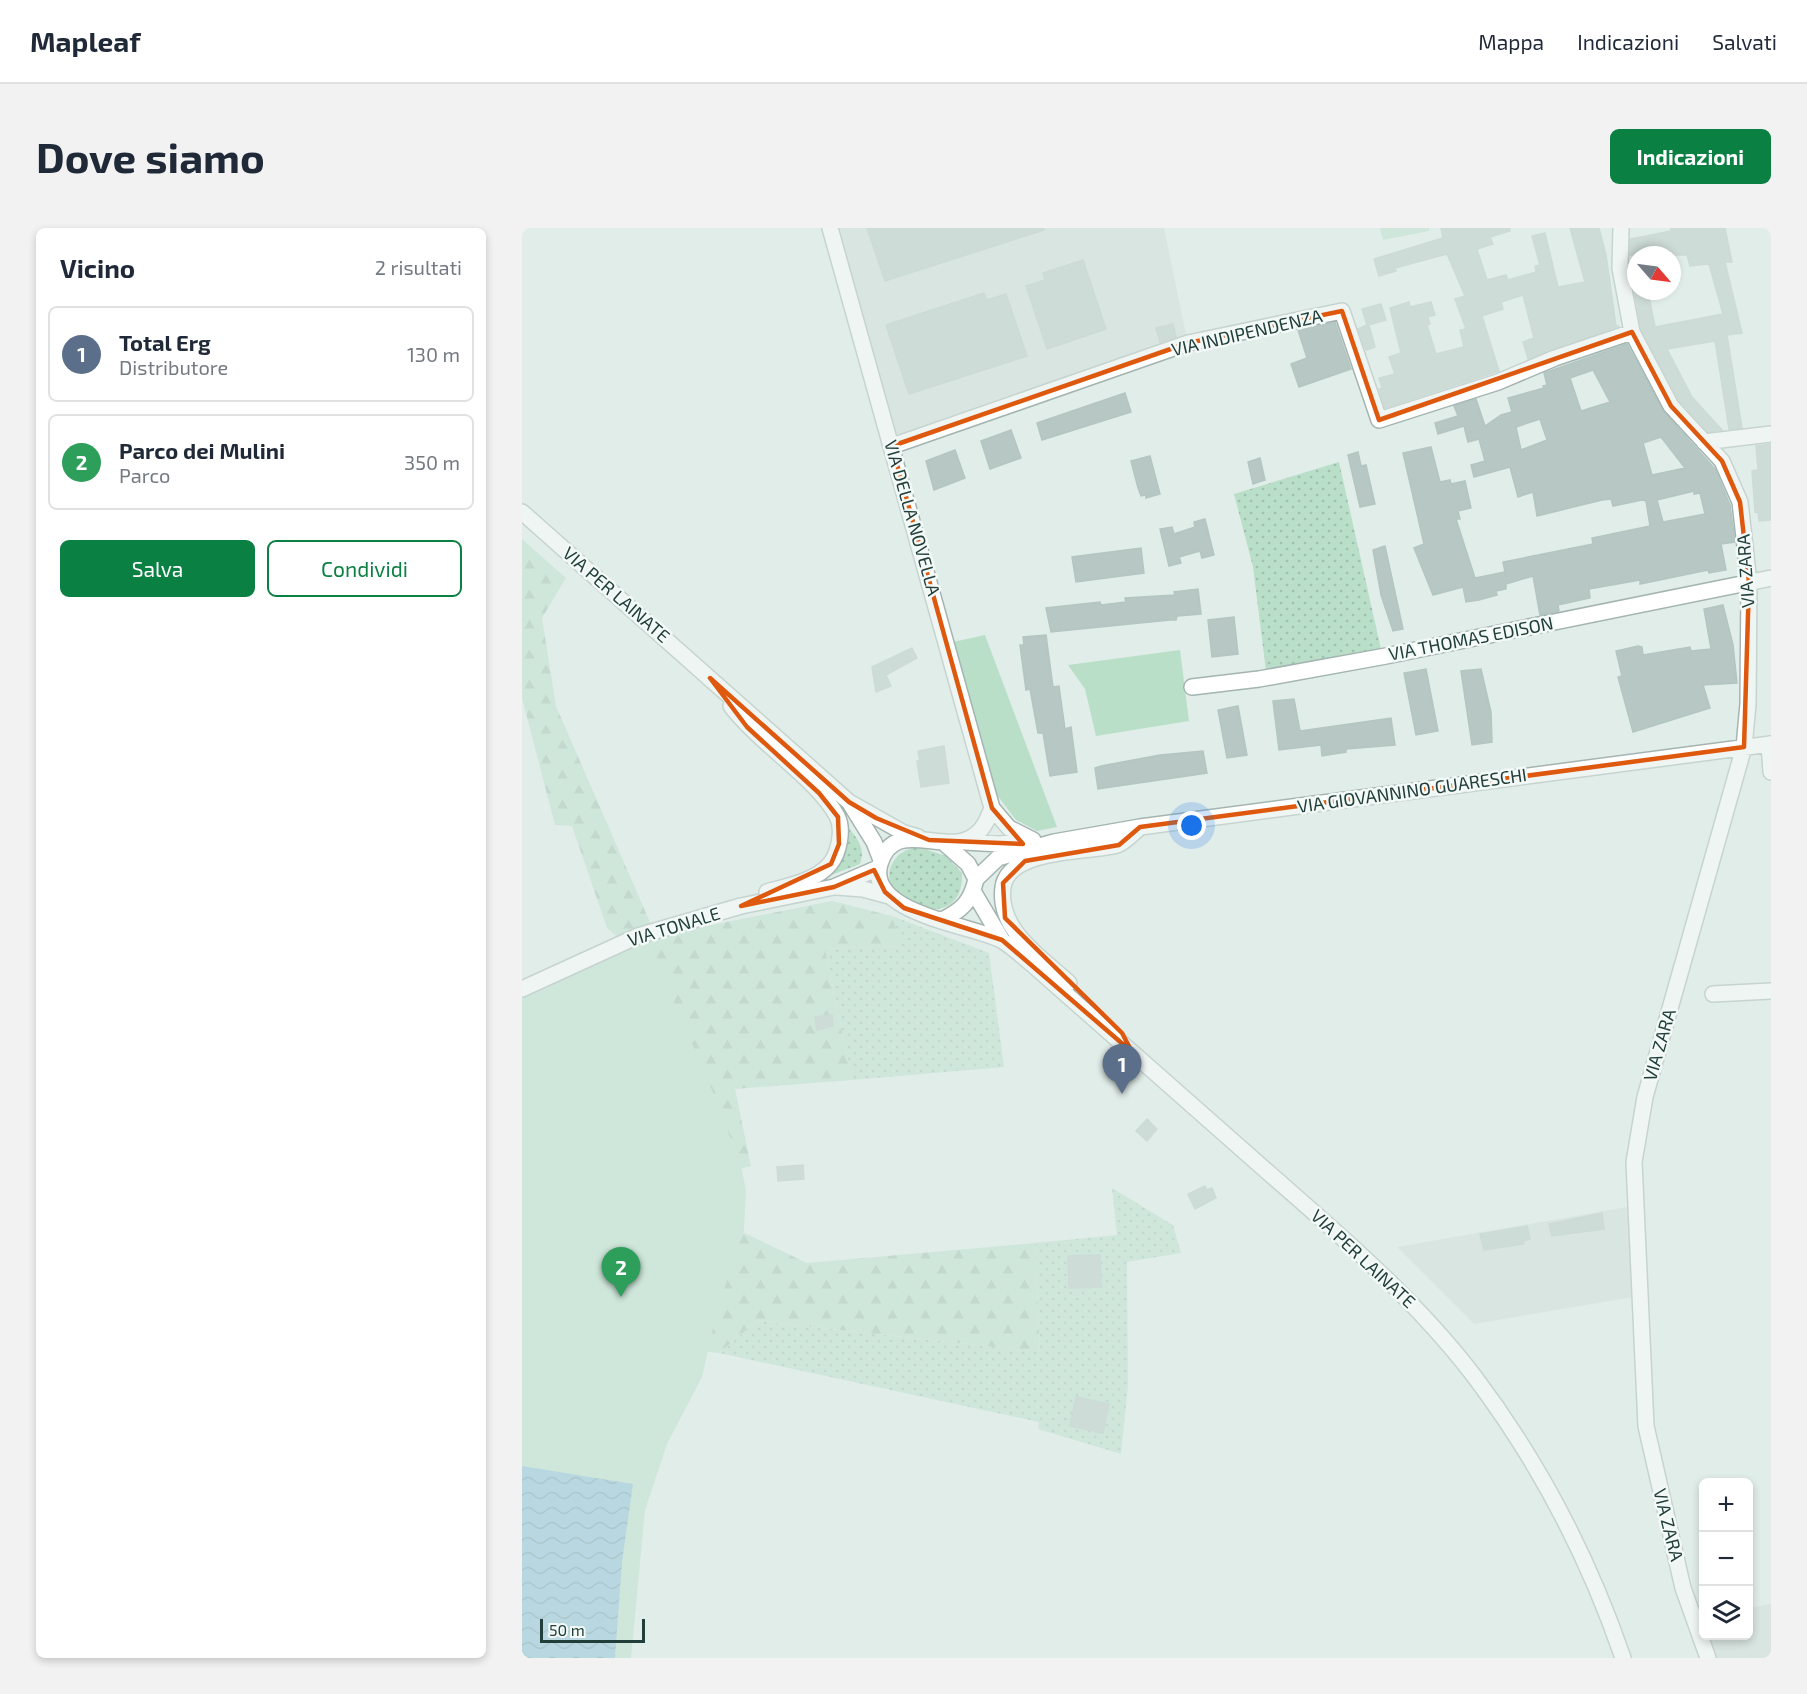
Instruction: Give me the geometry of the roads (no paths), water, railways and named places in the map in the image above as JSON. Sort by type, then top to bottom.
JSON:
[{"type":"street","name":"VIA DELLA NOVELLA","points":[[830,228],[996,814],[999,851]]},
{"type":"street","name":"VIA ZARA","points":[[1621,228],[1620,268],[1632,332],[1671,406],[1722,461],[1740,502],[1749,582],[1748,704],[1744,747],[1645,1097],[1634,1162],[1646,1426],[1683,1588],[1708,1658]]},
{"type":"street","name":"VIA INDIPENDENZA","points":[[892,446],[1188,343],[1342,311],[1379,420],[1498,382],[1555,358],[1632,332]]},
{"type":"street","points":[[1704,442],[1771,434]]},
{"type":"street","name":"VIA PER LAINATE","points":[[522,512],[849,802],[904,833],[936,841]]},
{"type":"street","name":"VIA THOMAS EDISON","points":[[1192,687],[1259,679],[1386,656],[1771,578]]},
{"type":"street","name":"VIA PER LAINATE","points":[[710,678],[747,727],[819,793],[838,818],[839,824],[839,844],[831,864],[807,879],[757,896],[741,906]]},
{"type":"street","points":[[1770,744],[1771,772]]},
{"type":"street","name":"VIA GIOVANNINO GUARESCHI","points":[[1053,842],[1140,827],[1770,744]]},
{"type":"street","name":"VIA PER LAINATE","points":[[849,802],[874,842],[880,864]]},
{"type":"street","points":[[966,842],[996,814],[1009,828],[1033,840],[1053,842]]},
{"type":"street","points":[[1132,1052],[1122,1033],[1015,932],[1005,918],[1001,903],[1003,883],[1025,861],[1119,845],[1140,827]]},
{"type":"street","name":"VIA PER LAINATE","points":[[880,864],[894,844],[904,840],[966,842],[999,851]]},
{"type":"street","points":[[834,887],[880,864],[879,881],[889,896],[904,908],[942,920],[962,909],[975,885],[999,851],[1033,840]]},
{"type":"street","points":[[936,841],[968,864],[975,885]]},
{"type":"street","points":[[999,851],[1053,842]]},
{"type":"street","name":"VIA PER LAINATE","points":[[975,885],[1002,940]]},
{"type":"street","points":[[834,887],[862,889],[889,896]]},
{"type":"street","name":"VIA TONALE","points":[[522,989],[638,936],[741,906],[834,887]]},
{"type":"street","name":"VIA PER LAINATE","points":[[942,920],[1002,940],[1374,1266],[1454,1352],[1507,1423],[1554,1498],[1592,1578],[1623,1658]]},
{"type":"street","points":[[1713,994],[1771,991]]},
{"type":"water","points":[[522,1466],[633,1484],[622,1562],[615,1658],[522,1658]]},
{"type":"place","name":"Total Erg","points":[[1122,1094]]},
{"type":"place","name":"Parco dei Mulini","points":[[621,1297]]}]
